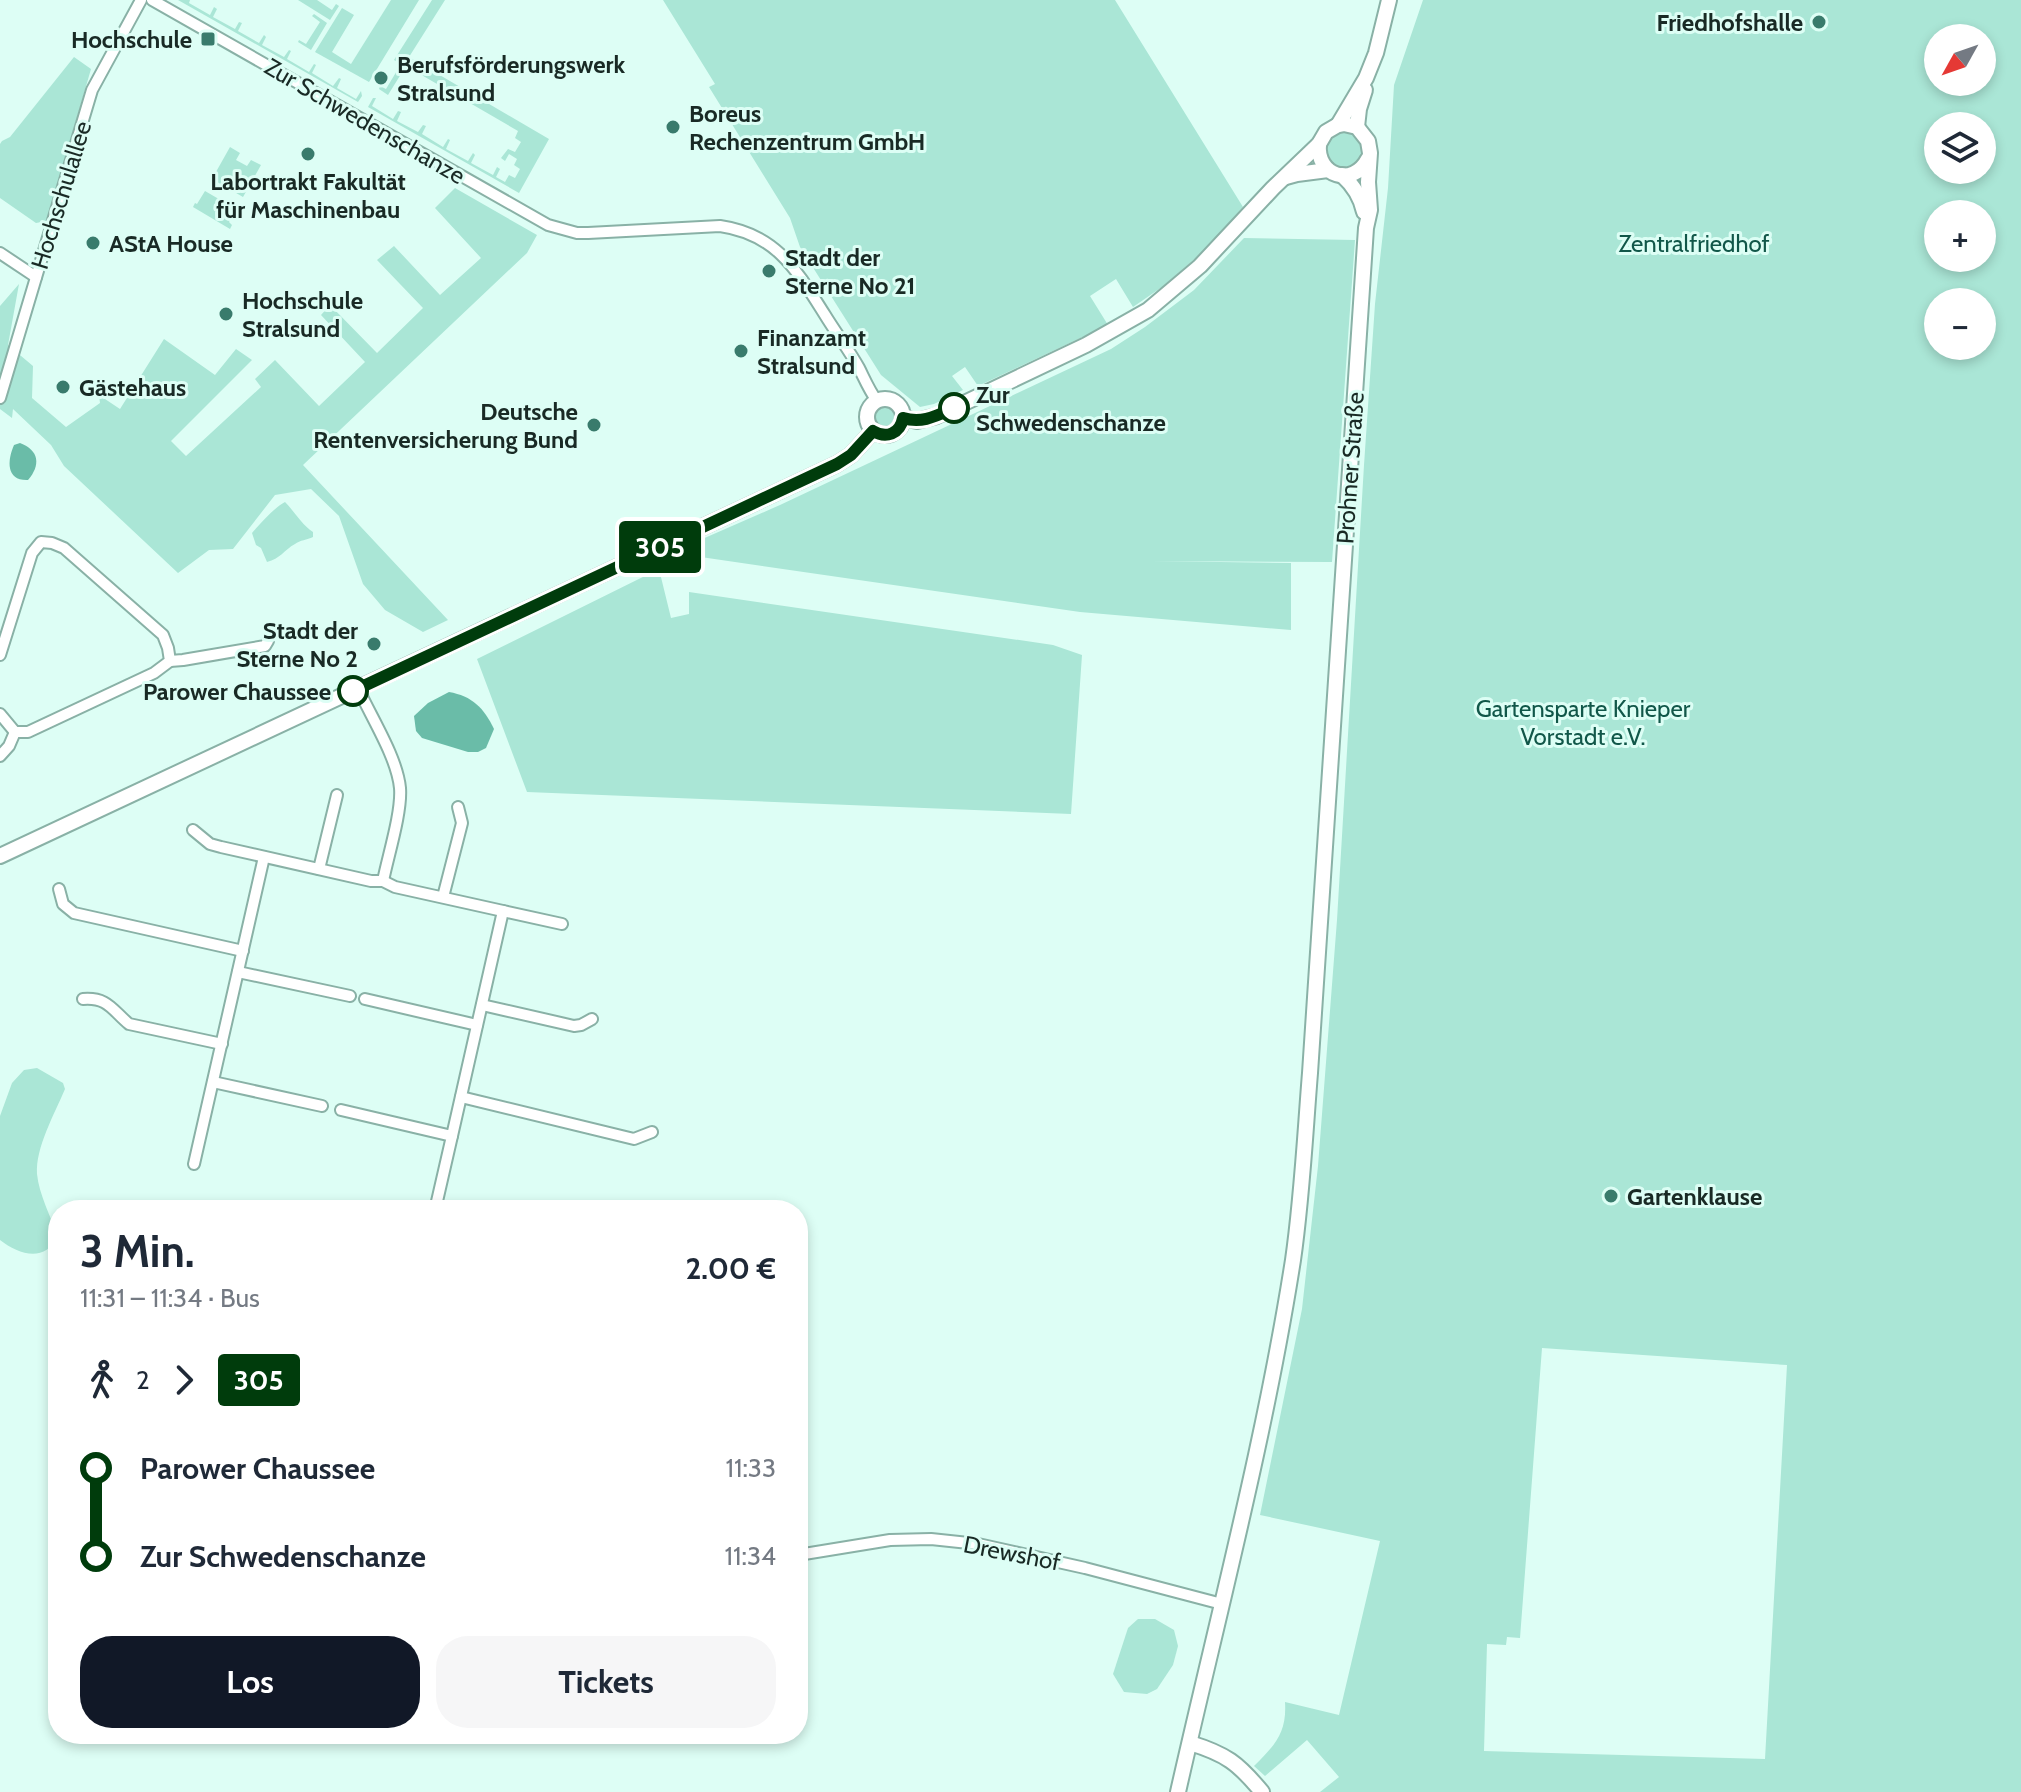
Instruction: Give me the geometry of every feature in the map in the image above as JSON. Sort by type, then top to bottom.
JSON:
[{"type":"main road","points":[[1338,125],[1366,78],[1376,53],[1389,0]]},
{"type":"main road","points":[[1357,127],[1366,78]]},
{"type":"main road","points":[[903,418],[917,421],[937,416],[1130,321],[1166,296],[1200,266],[1283,178],[1319,144],[1326,132],[1344,124],[1357,127],[1368,141],[1368,159],[1355,173],[1297,174],[1283,178]]},
{"type":"main road","points":[[1319,144],[1319,155],[1335,173]]},
{"type":"main road","name":"Prohner Straße","points":[[1178,1792],[1267,1400],[1293,1256],[1310,1073],[1366,228],[1370,210],[1368,159]]},
{"type":"main road","name":"Prohner Straße","points":[[1335,173],[1352,185],[1362,204],[1366,228]]},
{"type":"main road","points":[[889,399],[895,402],[903,418],[895,433],[883,435],[869,426],[867,414],[872,404],[889,399]]},
{"type":"main road","points":[[0,856],[837,464],[851,455],[873,431]]},
{"type":"main road","points":[[1190,1743],[1227,1758],[1242,1769],[1262,1792]]},
{"type":"street","name":"Hochschulallee","points":[[0,398],[92,90],[141,0]]},
{"type":"street","name":"Zur Schwedenschanze","points":[[152,0],[548,225],[577,233],[720,226],[737,228],[768,242],[798,273],[877,401]]},
{"type":"street","points":[[0,253],[36,277]]},
{"type":"street","points":[[0,655],[32,553],[41,542],[64,548],[163,635],[170,661]]},
{"type":"street","points":[[15,732],[28,732],[154,673],[170,661],[265,646],[268,641]]},
{"type":"street","points":[[358,688],[392,760],[399,784],[399,805],[383,881]]},
{"type":"street","points":[[0,714],[15,732]]},
{"type":"street","points":[[0,756],[15,732]]},
{"type":"street","points":[[319,869],[337,795]]},
{"type":"street","points":[[443,897],[462,823],[458,807]]},
{"type":"street","points":[[193,830],[210,844],[562,924]]},
{"type":"street","points":[[194,1164],[264,857]]},
{"type":"street","points":[[59,889],[63,904],[74,913],[243,951]]},
{"type":"street","points":[[437,1200],[503,911]]},
{"type":"street","points":[[238,972],[350,996]]},
{"type":"street","points":[[83,999],[112,1005],[129,1024],[222,1044]]},
{"type":"street","points":[[365,999],[477,1025]]},
{"type":"street","points":[[482,1005],[574,1026],[592,1019]]},
{"type":"street","points":[[213,1082],[322,1106]]},
{"type":"street","points":[[461,1097],[634,1139],[652,1132]]},
{"type":"street","points":[[341,1110],[452,1136]]},
{"type":"street","name":"Drewshof","points":[[808,1553],[890,1540],[931,1539],[978,1544],[1222,1604]]},
{"type":"green space","points":[[178,0],[190,0],[189,3],[210,15],[214,7],[217,9],[213,17],[235,29],[239,22],[242,23],[238,31],[259,43],[264,35],[262,45],[284,57],[291,51],[287,59],[309,72],[314,64],[312,73],[333,86],[339,78],[337,88],[356,99],[361,91],[362,96],[358,102]]},
{"type":"green space","points":[[298,0],[317,0],[332,10],[336,4],[339,6],[330,20]]},
{"type":"green space","points":[[391,0],[419,0],[369,82],[315,52],[342,8],[354,15],[332,52],[351,64]]},
{"type":"green space","points":[[432,0],[445,0],[409,57],[549,139],[519,193],[368,107],[376,98],[372,106],[393,119],[398,111],[401,112],[397,121],[418,132],[423,125],[426,126],[422,134],[443,147],[450,140],[446,149],[468,161],[473,153],[471,163],[493,175],[497,167],[500,169],[496,177],[505,182],[509,175],[515,178],[520,169],[514,165],[517,159],[509,154],[505,161],[501,158],[508,149],[515,152],[521,142],[515,138],[518,131],[406,66],[388,95],[379,89],[380,86],[386,89],[401,64],[394,60]]},
{"type":"green space","points":[[663,0],[1115,0],[1243,207],[1204,251],[1133,307],[1116,279],[1090,296],[1108,325],[978,386],[965,367],[952,376],[963,390],[920,407],[881,375],[800,247],[790,218],[709,87],[715,84]]},
{"type":"green space","points":[[1423,0],[2021,0],[2021,1792],[1320,1792],[1339,1777],[1307,1740],[1265,1776],[1254,1766],[1268,1752],[1282,1730],[1285,1702],[1339,1715],[1380,1541],[1260,1515],[1302,1309],[1318,1166],[1337,920],[1375,304],[1388,188],[1394,85]],"holes":[[[1542,1348],[1787,1365],[1765,1759],[1484,1751],[1487,1644],[1506,1645],[1507,1637],[1520,1638]]]},
{"type":"green space","points":[[314,14],[327,23],[311,50],[298,42],[306,44],[320,22],[312,16]]},
{"type":"green space","points":[[74,57],[91,69],[47,221],[36,223],[0,198],[0,144],[10,137]]},
{"type":"green space","points":[[1339,130],[1357,134],[1365,152],[1360,162],[1352,168],[1338,167],[1324,151],[1328,137]]},
{"type":"green space","points":[[230,147],[240,153],[236,160],[247,166],[251,160],[261,165],[243,197],[212,179]]},
{"type":"green space","points":[[455,188],[537,235],[527,253],[303,465],[448,620],[423,632],[385,610],[363,584],[339,516],[311,489],[275,495],[233,549],[209,550],[178,573],[64,466],[51,445],[13,409],[12,418],[0,409],[0,306],[19,284],[8,345],[33,366],[32,398],[66,427],[100,403],[99,395],[120,409],[164,339],[215,375],[236,349],[252,360],[171,441],[186,456],[261,387],[255,379],[275,360],[319,406],[365,362],[321,315],[330,305],[377,353],[423,308],[377,260],[394,246],[440,295],[481,258],[435,208]]},
{"type":"green space","points":[[205,191],[236,209],[229,222],[232,225],[230,229],[193,207]]},
{"type":"green space","points":[[1244,238],[1355,240],[1332,562],[1150,561],[1291,563],[1291,630],[1080,612],[687,555],[684,547],[1111,349],[1194,290]]},
{"type":"green space","points":[[885,405],[893,409],[897,417],[893,425],[885,429],[877,425],[873,417],[877,409]]},
{"type":"green space","points":[[285,502],[313,532],[313,537],[267,562],[252,533]]},
{"type":"green space","points":[[659,569],[671,618],[689,614],[689,592],[1053,645],[1082,655],[1071,814],[527,792],[477,659]]},
{"type":"green space","points":[[37,1068],[63,1083],[65,1089],[46,1131],[37,1164],[40,1190],[48,1212],[48,1248],[32,1254],[15,1250],[0,1240],[0,1116],[12,1083],[24,1070]]},
{"type":"green space","points":[[1138,1619],[1155,1619],[1174,1630],[1178,1646],[1173,1665],[1157,1689],[1147,1694],[1124,1692],[1113,1674],[1128,1628]]},
{"type":"shaded area","points":[[20,443],[31,450],[36,458],[35,469],[28,480],[16,477],[10,469],[14,445]]},
{"type":"shaded area","points":[[449,692],[471,700],[486,715],[494,729],[486,748],[468,752],[422,738],[416,731],[414,716],[428,703]]},
{"type":"bus line","name":"305","points":[[353,691],[837,464],[851,455],[873,431],[889,435],[899,429],[903,418],[927,420],[954,408]]},
{"type":"place","name":"Friedhofshalle","points":[[1819,22]]},
{"type":"place","name":"Hochschule","points":[[208,39]]},
{"type":"place","name":"Berufsförderungswerk Stralsund","points":[[381,78]]},
{"type":"place","name":"Boreus Rechenzentrum GmbH","points":[[673,127]]},
{"type":"place","name":"Labortrakt Fakultät für Maschinenbau","points":[[308,154]]},
{"type":"place","name":"AStA House","points":[[93,243]]},
{"type":"place","name":"Stadt der Sterne No 21","points":[[769,271]]},
{"type":"place","name":"Hochschule Stralsund","points":[[226,314]]},
{"type":"place","name":"Finanzamt Stralsund","points":[[741,351]]},
{"type":"place","name":"Gästehaus","points":[[63,387]]},
{"type":"place","name":"Zur Schwedenschanze","points":[[954,408]]},
{"type":"place","name":"Deutsche Rentenversicherung Bund","points":[[594,425]]},
{"type":"place","name":"Stadt der Sterne No 2","points":[[374,644]]},
{"type":"place","name":"Parower Chaussee","points":[[353,691]]},
{"type":"place","name":"Gartenklause","points":[[1611,1196]]},
{"type":"park label","name":"Zentralfriedhof","points":[[1694,243]]},
{"type":"park label","name":"Gartensparte Knieper Vorstadt e.V.","points":[[1583,722]]}]
